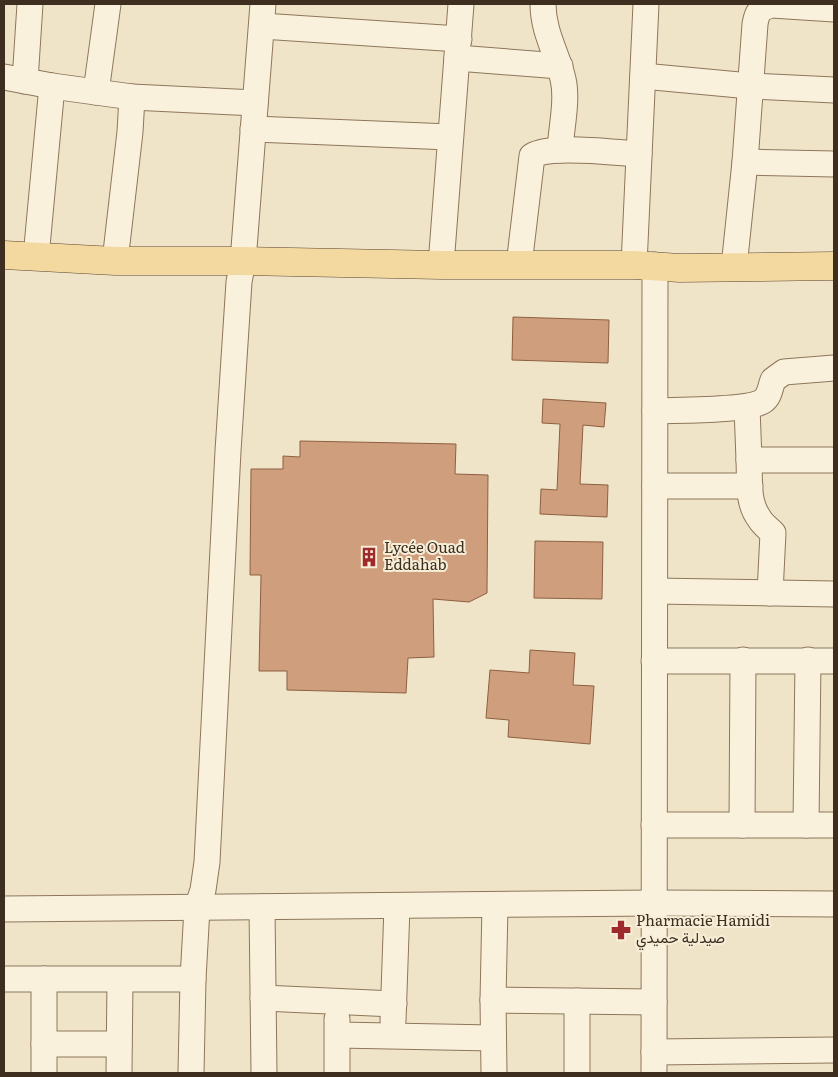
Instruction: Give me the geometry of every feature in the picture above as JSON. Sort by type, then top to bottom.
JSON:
[{"type":"main road","points":[[4,255],[115,261],[243,260],[441,265],[645,265],[680,268],[834,266]]},
{"type":"street","points":[[30,4],[14,79],[132,97],[255,102]]},
{"type":"street","points":[[96,92],[108,4]]},
{"type":"street","points":[[441,265],[461,4]]},
{"type":"street","points":[[543,4],[547,34],[560,66],[564,89],[560,150]]},
{"type":"street","points":[[646,4],[639,154],[655,411],[654,1062],[834,1050]]},
{"type":"street","points":[[734,266],[745,162],[756,24],[760,10],[772,5],[834,9]]},
{"type":"street","points":[[191,1073],[197,908],[203,890],[207,862],[228,451],[240,282],[263,15],[560,66]]},
{"type":"street","points":[[643,76],[750,86],[834,90]]},
{"type":"street","points":[[36,257],[52,86]]},
{"type":"street","points":[[115,261],[130,132],[132,97]]},
{"type":"street","points":[[253,129],[450,137]]},
{"type":"street","points":[[519,265],[531,157],[538,153],[560,150],[639,154]]},
{"type":"street","points":[[745,162],[834,164]]},
{"type":"street","points":[[655,411],[747,407],[766,399],[771,390],[771,383],[780,374],[793,371],[834,368]]},
{"type":"street","points":[[747,407],[750,486],[753,508],[761,521],[773,533],[770,593]]},
{"type":"street","points":[[749,460],[834,460]]},
{"type":"street","points":[[655,486],[750,486]]},
{"type":"street","points":[[654,591],[834,594]]},
{"type":"street","points":[[654,660],[834,661]]},
{"type":"street","points":[[742,825],[743,660]]},
{"type":"street","points":[[806,825],[808,660]]},
{"type":"street","points":[[654,825],[834,826]]},
{"type":"street","points":[[4,909],[654,903],[834,904]]},
{"type":"street","points":[[494,1073],[495,905]]},
{"type":"street","points":[[393,1036],[397,906]]},
{"type":"street","points":[[262,907],[264,1073]]},
{"type":"street","points":[[4,979],[193,979]]},
{"type":"street","points":[[44,979],[44,1073]]},
{"type":"street","points":[[119,1073],[120,980]]},
{"type":"street","points":[[263,998],[394,1004]]},
{"type":"street","points":[[493,1000],[654,1002]]},
{"type":"street","points":[[336,1001],[338,1035],[337,1073]]},
{"type":"street","points":[[577,1001],[577,1073]]},
{"type":"street","points":[[338,1035],[494,1038]]},
{"type":"street","points":[[44,1044],[119,1044]]},
{"type":"building","points":[[513,317],[609,320],[608,363],[512,360]]},
{"type":"building","points":[[543,399],[606,403],[604,427],[583,425],[580,484],[608,485],[607,517],[540,514],[541,489],[557,490],[560,424],[542,423]]},
{"type":"building","name":"Lycée Ouad Eddahab","points":[[300,441],[456,444],[455,474],[488,475],[487,593],[469,602],[433,599],[434,657],[408,658],[406,693],[287,690],[287,671],[259,671],[261,575],[250,575],[251,469],[283,469],[283,456],[300,457]]},
{"type":"building","points":[[535,541],[603,542],[602,599],[534,598]]},
{"type":"building","points":[[530,650],[575,653],[573,685],[594,686],[590,744],[508,737],[509,720],[486,718],[490,670],[529,673]]},
{"type":"place","name":"Lycée Ouad Eddahab","points":[[369,557]]},
{"type":"place","name":"Pharmacie Hamidi صيدلية حميدي","points":[[621,930]]}]
